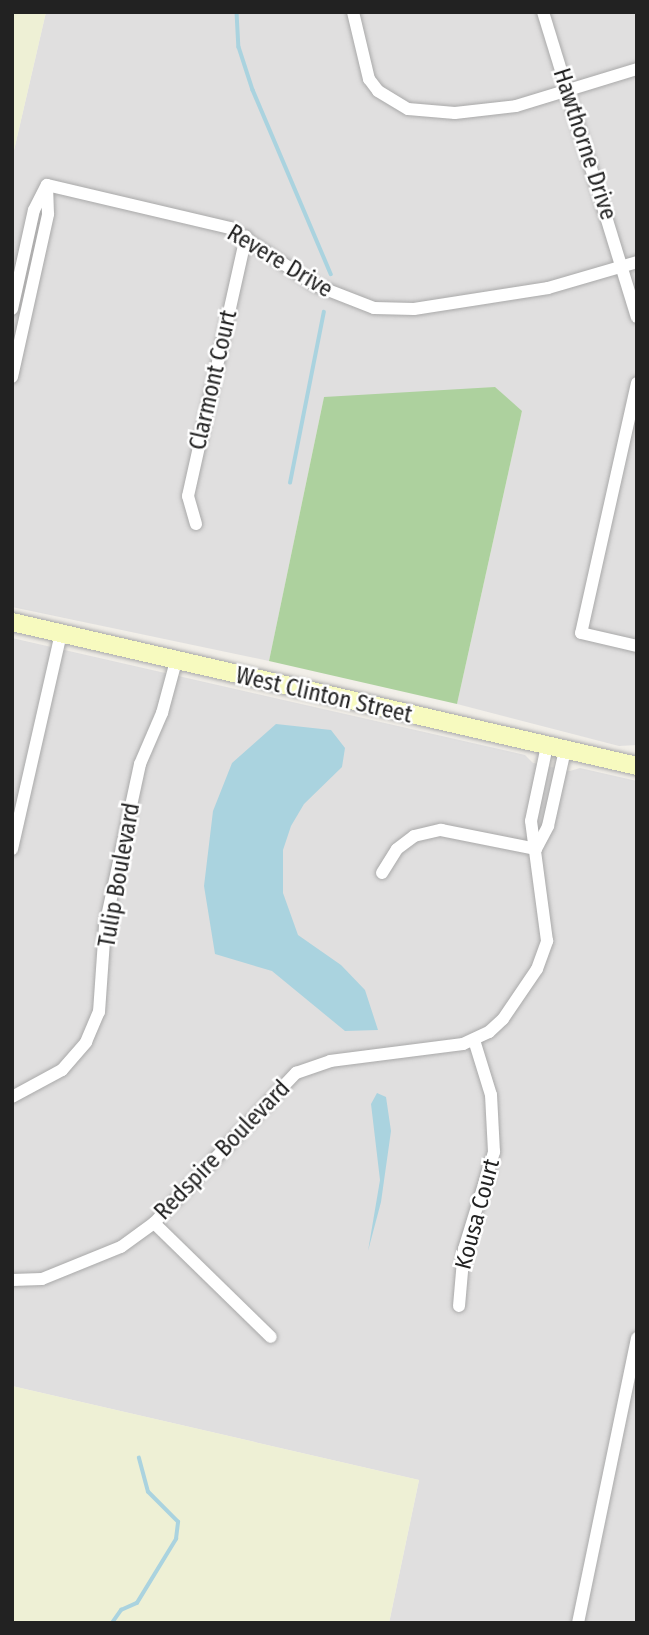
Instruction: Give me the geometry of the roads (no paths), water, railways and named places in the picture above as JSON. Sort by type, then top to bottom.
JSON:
[{"type":"street","points":[[354,12],[359,50],[369,79],[378,91],[408,109],[485,111],[568,91],[637,69]]},
{"type":"street","name":"Hawthorne Drive","points":[[543,12],[624,266],[637,317]]},
{"type":"street","points":[[12,309],[34,210],[47,185]]},
{"type":"street","points":[[12,377],[48,214],[47,185]]},
{"type":"street","name":"Revere Drive","points":[[47,185],[213,222],[246,236],[332,294],[396,310],[548,288],[637,262]]},
{"type":"street","name":"Clarmont Court","points":[[195,524],[188,496],[246,236]]},
{"type":"street","points":[[637,383],[581,633],[637,646]]},
{"type":"street","name":"West Clinton Street","points":[[12,622],[637,766]]},
{"type":"street","points":[[12,849],[61,634]]},
{"type":"street","name":"Tulip Boulevard","points":[[12,1097],[62,1070],[86,1042],[99,1012],[105,926],[140,764],[162,713],[176,661]]},
{"type":"street","name":"Redspire Boulevard","points":[[12,1280],[42,1279],[93,1262],[154,1223],[296,1073],[330,1060],[474,1040],[503,1020],[522,996],[543,956],[546,914],[531,821],[547,746]]},
{"type":"street","points":[[382,873],[397,849],[414,836],[441,830],[536,849],[548,826],[565,750]]},
{"type":"street","name":"Kousa Court","points":[[459,1307],[464,1249],[494,1152],[491,1096],[474,1040]]},
{"type":"street","points":[[154,1223],[271,1337]]},
{"type":"street","points":[[578,1623],[637,1338]]},
{"type":"water","points":[[276,724],[331,730],[345,748],[342,767],[304,804],[291,826],[283,850],[283,893],[298,935],[341,965],[365,990],[378,1030],[345,1031],[272,971],[215,954],[204,886],[213,811],[232,763]]},
{"type":"water","points":[[377,1093],[386,1097],[391,1131],[381,1202],[368,1251],[380,1180],[371,1104]]},
{"type":"waterway","points":[[237,12],[239,47],[253,90],[331,274]]},
{"type":"waterway","points":[[290,483],[324,312]]},
{"type":"waterway","points":[[112,1623],[121,1610],[137,1603],[176,1539],[178,1522],[148,1492],[139,1458]]}]
